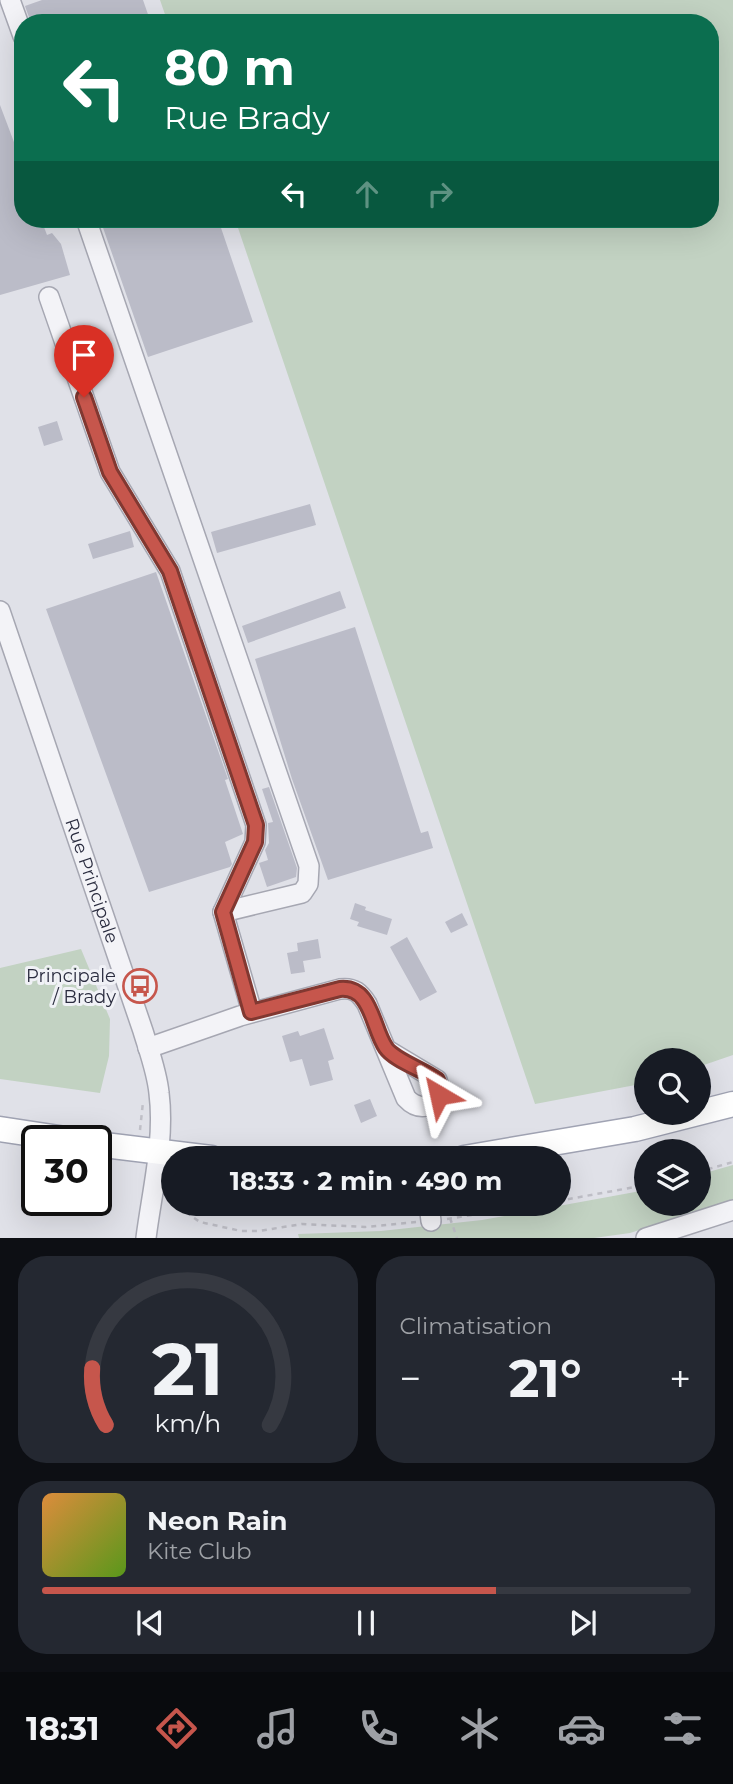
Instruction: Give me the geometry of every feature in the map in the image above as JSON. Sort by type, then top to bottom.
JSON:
[{"type":"main road","points":[[535,1146],[635,1129],[733,1104]]},
{"type":"main road","points":[[0,1129],[21,1132]]},
{"type":"main road","points":[[112,1146],[161,1153]]},
{"type":"street","points":[[89,228],[309,866],[308,884],[302,893],[223,912]]},
{"type":"street","points":[[49,297],[110,472],[170,571],[256,825],[255,842],[223,912],[251,1012]]},
{"type":"street","name":"Rue Principale","points":[[0,611],[148,1048],[160,1097],[157,1153],[146,1238]]},
{"type":"street","points":[[148,1048],[251,1012],[340,989],[350,989],[362,996],[387,1050]]},
{"type":"street","points":[[646,1238],[694,1231],[733,1210]]},
{"type":"path","points":[[711,1168],[733,1162]]},
{"type":"path","points":[[571,1199],[634,1187]]},
{"type":"path","points":[[191,1216],[200,1222],[242,1231],[302,1224],[365,1227],[426,1216]]},
{"type":"path","points":[[439,1216],[457,1238]]},
{"type":"path","points":[[258,1237],[259,1231]]},
{"type":"green space","points":[[160,0],[733,0],[733,1055],[711,1063],[711,1048],[634,1048],[634,1085],[535,1104],[238,228],[719,228],[719,14],[165,14]]},
{"type":"green space","points":[[81,949],[110,1019],[109,1056],[100,1093],[0,1079],[0,968]]},
{"type":"green space","points":[[733,1165],[733,1200],[711,1207],[711,1171]]},
{"type":"green space","points":[[634,1192],[634,1216],[683,1216],[630,1233],[594,1238],[299,1238],[298,1234],[381,1231],[504,1216],[571,1216],[571,1204]]},
{"type":"building","points":[[42,0],[143,0],[148,14],[28,14],[25,6]]},
{"type":"building","points":[[0,105],[14,142],[14,228],[44,228],[47,235],[52,233],[61,244],[70,275],[0,295]]},
{"type":"building","points":[[103,228],[221,228],[253,322],[148,357]]},
{"type":"building","points":[[57,421],[63,440],[44,446],[38,427]]},
{"type":"building","points":[[310,504],[316,525],[217,553],[211,532]]},
{"type":"building","points":[[130,531],[134,547],[93,559],[88,544]]},
{"type":"building","points":[[156,572],[228,779],[225,780],[243,834],[225,842],[232,864],[230,867],[149,892],[46,609]]},
{"type":"building","points":[[340,591],[346,608],[248,643],[242,626]]},
{"type":"building","points":[[355,627],[421,833],[428,831],[433,848],[328,880],[292,779],[255,659]]},
{"type":"building","points":[[269,787],[297,868],[296,877],[267,887],[259,863],[268,860],[265,850],[269,843],[268,823],[273,822],[262,789]]},
{"type":"building","points":[[355,903],[366,907],[365,910],[392,919],[387,935],[357,926],[359,922],[350,919]]},
{"type":"building","points":[[462,913],[468,925],[451,933],[445,922]]},
{"type":"building","points":[[407,937],[437,992],[420,1001],[390,947]]},
{"type":"building","points":[[318,939],[321,958],[303,961],[305,972],[291,974],[287,953],[298,951],[297,943]]},
{"type":"building","points":[[324,1028],[334,1059],[328,1061],[333,1080],[310,1086],[302,1059],[290,1062],[282,1036],[298,1031],[300,1036]]},
{"type":"building","points":[[370,1099],[377,1116],[361,1123],[354,1105]]},
{"type":"place","name":"Principale / Brady","points":[[140,986]]},
{"type":"route","points":[[84,397],[110,472],[170,571],[256,825],[255,842],[223,912],[251,1012],[340,989],[354,990],[367,1004],[387,1050],[437,1080],[439,1095]]}]
